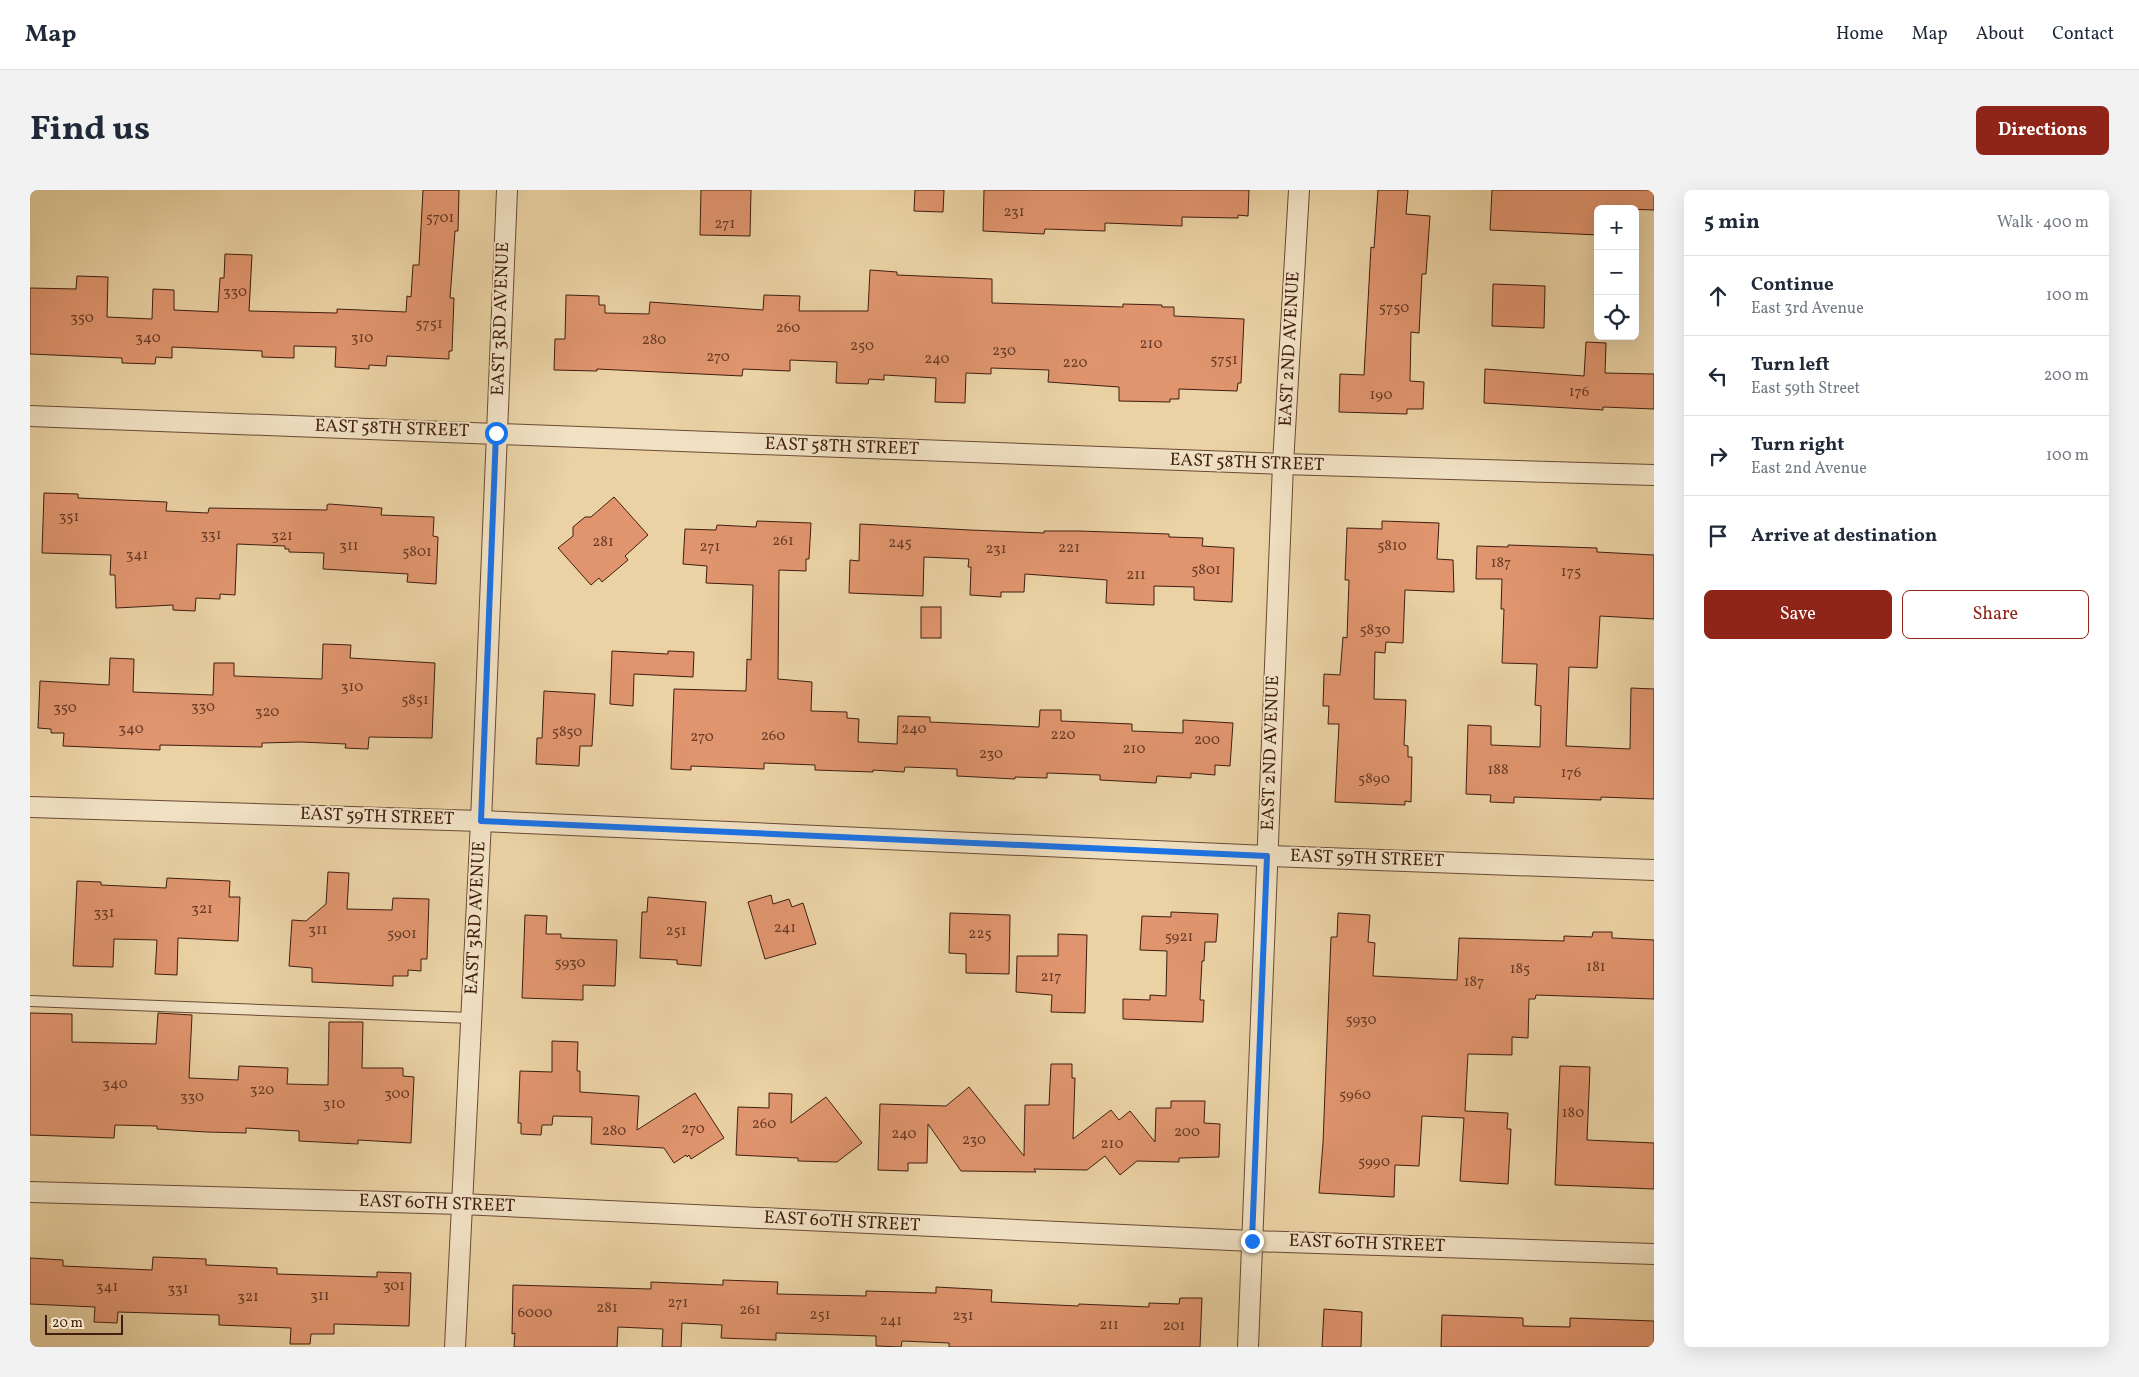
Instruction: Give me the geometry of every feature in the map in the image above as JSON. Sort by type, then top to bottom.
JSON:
[{"type":"street","name":"EAST 3RD AVENUE","points":[[455,1347],[481,821],[507,190]]},
{"type":"street","name":"EAST 2ND AVENUE","points":[[1248,1347],[1283,464],[1299,190]]},
{"type":"street","name":"EAST 58TH STREET","points":[[30,416],[1283,464],[1654,475]]},
{"type":"street","name":"EAST 59TH STREET","points":[[30,807],[481,821],[1267,856],[1654,870]]},
{"type":"street","name":"EAST 60TH STREET","points":[[30,1192],[461,1204],[1252,1241],[1654,1254]]},
{"type":"lane","points":[[30,1001],[471,1018]]},
{"type":"building","points":[[423,190],[459,190],[458,231],[455,231],[450,298],[454,298],[452,351],[449,351],[449,359],[387,356],[386,366],[369,365],[369,369],[335,367],[336,347],[294,346],[294,358],[262,357],[262,351],[172,347],[172,358],[156,357],[155,364],[122,363],[122,358],[30,354],[30,288],[76,289],[77,276],[108,277],[107,317],[152,319],[153,289],[174,290],[174,310],[218,312],[220,278],[224,278],[225,254],[252,255],[249,311],[337,313],[337,309],[406,312],[407,296],[411,297],[413,265],[419,265]]},
{"type":"building","points":[[701,190],[751,190],[750,236],[700,235]]},
{"type":"building","points":[[915,190],[944,190],[943,212],[914,211]]},
{"type":"building","points":[[984,190],[1249,190],[1248,216],[1238,215],[1238,218],[1182,217],[1182,226],[1105,223],[1105,231],[1045,229],[1044,234],[983,231]]},
{"type":"building","points":[[1378,190],[1408,190],[1406,214],[1430,216],[1426,274],[1422,274],[1419,333],[1411,332],[1410,381],[1424,382],[1423,409],[1407,409],[1407,414],[1339,412],[1340,374],[1364,375],[1371,247],[1374,248]]},
{"type":"building","points":[[1492,190],[1654,190],[1654,210],[1639,209],[1639,205],[1594,205],[1594,235],[1490,230]]},
{"type":"building","points":[[870,270],[897,272],[897,275],[992,279],[992,303],[1123,307],[1123,304],[1162,305],[1162,307],[1174,307],[1174,316],[1244,319],[1241,383],[1238,383],[1237,391],[1179,389],[1179,399],[1170,399],[1170,402],[1119,401],[1119,387],[1048,382],[1049,370],[991,368],[991,374],[966,373],[965,403],[935,402],[936,378],[884,375],[884,380],[869,379],[868,384],[836,383],[837,362],[790,360],[790,371],[743,369],[742,376],[597,369],[597,371],[554,370],[555,339],[565,339],[566,295],[599,296],[599,305],[605,305],[605,313],[649,314],[650,302],[763,310],[764,295],[800,296],[799,311],[868,311]]},
{"type":"building","points":[[1493,284],[1545,286],[1544,328],[1492,326]]},
{"type":"building","points":[[1586,342],[1606,343],[1605,373],[1654,374],[1654,409],[1603,407],[1603,410],[1484,403],[1485,369],[1584,376]]},
{"type":"building","points":[[44,493],[78,494],[78,498],[167,502],[166,511],[208,513],[209,508],[327,510],[327,505],[329,504],[382,508],[381,515],[434,517],[433,536],[438,537],[436,584],[407,582],[408,574],[323,569],[324,553],[289,552],[289,549],[285,549],[285,546],[237,544],[235,595],[220,594],[220,599],[196,598],[195,611],[173,610],[173,605],[116,608],[115,575],[110,575],[111,555],[42,553]]},
{"type":"building","points":[[614,497],[648,535],[625,556],[628,560],[602,582],[599,578],[591,585],[558,548],[573,536],[573,527],[585,517],[591,517]]},
{"type":"building","points":[[757,521],[811,523],[809,559],[806,559],[806,571],[779,570],[778,679],[812,682],[811,711],[847,712],[847,718],[859,719],[858,742],[897,744],[898,716],[930,717],[930,722],[1039,727],[1040,710],[1061,710],[1061,721],[1132,724],[1132,731],[1183,733],[1183,720],[1233,723],[1230,766],[1215,765],[1215,775],[1191,773],[1191,778],[1157,776],[1156,783],[1100,780],[1100,775],[1047,773],[1047,778],[1015,777],[1015,779],[957,776],[957,769],[905,767],[904,772],[873,770],[873,772],[815,770],[815,765],[764,763],[764,769],[691,766],[691,770],[671,769],[674,689],[746,691],[747,659],[751,660],[753,585],[706,583],[707,566],[683,564],[685,529],[716,530],[717,525],[756,527]]},
{"type":"building","points":[[1382,521],[1439,523],[1437,559],[1453,560],[1454,592],[1405,590],[1403,643],[1386,642],[1385,653],[1375,652],[1374,699],[1406,700],[1404,745],[1408,746],[1408,757],[1412,757],[1411,802],[1405,801],[1405,805],[1335,802],[1339,724],[1328,724],[1329,706],[1323,706],[1324,674],[1340,675],[1343,637],[1347,638],[1349,580],[1345,580],[1347,528],[1382,529]]},
{"type":"building","points":[[860,524],[1044,533],[1044,531],[1079,531],[1169,534],[1169,537],[1203,538],[1202,546],[1234,548],[1232,602],[1194,600],[1194,587],[1154,586],[1154,605],[1106,603],[1107,580],[1025,574],[1024,592],[1001,592],[1001,597],[970,595],[971,567],[968,567],[969,559],[924,557],[923,596],[849,593],[850,560],[859,561]]},
{"type":"building","points":[[1508,545],[1597,548],[1597,552],[1654,555],[1654,619],[1600,616],[1597,668],[1569,667],[1566,746],[1630,749],[1631,688],[1654,689],[1654,799],[1601,797],[1601,800],[1514,797],[1514,803],[1490,802],[1491,795],[1466,794],[1468,725],[1491,726],[1491,745],[1540,747],[1541,706],[1535,705],[1537,664],[1502,663],[1504,609],[1501,609],[1502,579],[1476,579],[1477,546],[1508,547]]},
{"type":"building","points":[[921,607],[941,607],[941,638],[921,638]]},
{"type":"building","points":[[323,644],[351,645],[350,658],[435,663],[432,738],[369,737],[368,749],[345,748],[346,744],[301,742],[262,743],[262,747],[160,745],[160,750],[63,746],[64,733],[51,733],[51,729],[38,728],[40,681],[109,685],[110,658],[134,659],[133,692],[213,695],[214,663],[234,663],[234,676],[322,679]]},
{"type":"building","points":[[612,651],[668,654],[668,651],[694,652],[693,677],[634,674],[633,706],[610,704]]},
{"type":"building","points":[[544,691],[595,694],[592,746],[580,746],[579,766],[536,764],[537,738],[542,738]]},
{"type":"building","points":[[328,872],[349,873],[347,909],[392,910],[393,898],[429,899],[427,959],[421,959],[421,971],[408,970],[408,976],[393,976],[393,986],[312,982],[312,968],[289,966],[292,920],[306,921],[326,904]]},
{"type":"building","points":[[167,878],[230,881],[229,897],[240,897],[238,941],[178,938],[177,975],[155,974],[157,940],[114,939],[113,967],[73,966],[77,881],[101,882],[101,885],[166,888]]},
{"type":"building","points":[[771,895],[773,904],[789,899],[792,907],[803,903],[816,944],[765,959],[748,902]]},
{"type":"building","points":[[648,897],[706,902],[701,966],[677,964],[677,960],[640,958],[642,912],[647,912]]},
{"type":"building","points":[[1171,912],[1218,914],[1216,942],[1205,942],[1204,961],[1202,961],[1200,1000],[1204,1000],[1203,1022],[1123,1019],[1123,999],[1150,1000],[1150,995],[1166,996],[1167,951],[1140,950],[1142,916],[1171,917]]},
{"type":"building","points":[[950,913],[1010,915],[1009,974],[966,973],[966,954],[949,953]]},
{"type":"building","points":[[1338,913],[1370,915],[1368,942],[1375,943],[1373,976],[1457,980],[1459,938],[1564,941],[1564,936],[1592,937],[1593,932],[1612,932],[1612,938],[1654,940],[1654,999],[1536,995],[1535,999],[1529,999],[1528,1038],[1512,1037],[1512,1055],[1468,1054],[1465,1111],[1508,1113],[1507,1129],[1511,1129],[1508,1184],[1460,1181],[1464,1118],[1422,1116],[1419,1166],[1395,1165],[1394,1197],[1319,1193],[1323,1143],[1331,937],[1337,937]]},
{"type":"building","points":[[525,915],[547,916],[546,934],[561,934],[561,938],[617,940],[615,986],[583,985],[583,1000],[522,998]]},
{"type":"building","points":[[1058,934],[1087,935],[1085,1013],[1051,1012],[1052,995],[1016,992],[1017,956],[1058,956]]},
{"type":"building","points":[[30,1013],[72,1014],[72,1042],[156,1044],[158,1013],[192,1015],[189,1078],[238,1080],[239,1066],[288,1068],[287,1084],[328,1085],[329,1022],[363,1022],[362,1068],[403,1068],[403,1076],[414,1077],[411,1143],[358,1140],[358,1144],[299,1141],[299,1131],[246,1128],[246,1133],[207,1132],[157,1129],[157,1126],[115,1125],[114,1138],[30,1135]]},
{"type":"building","points":[[552,1041],[578,1042],[577,1071],[580,1071],[580,1092],[639,1096],[637,1130],[695,1093],[724,1138],[691,1159],[689,1155],[687,1157],[686,1155],[674,1163],[664,1148],[591,1144],[592,1117],[553,1116],[552,1125],[542,1125],[541,1135],[521,1134],[521,1123],[518,1123],[520,1071],[552,1072]]},
{"type":"building","points":[[1051,1064],[1072,1064],[1072,1078],[1075,1078],[1073,1139],[1111,1110],[1119,1120],[1130,1111],[1155,1142],[1156,1108],[1171,1108],[1171,1101],[1205,1101],[1204,1123],[1220,1124],[1219,1157],[1179,1158],[1179,1162],[1137,1161],[1120,1175],[1105,1156],[1087,1170],[1034,1169],[1036,1172],[961,1171],[928,1124],[927,1163],[908,1163],[908,1171],[878,1170],[880,1104],[946,1106],[969,1087],[1024,1156],[1025,1105],[1049,1105]]},
{"type":"building","points":[[1560,1066],[1590,1067],[1587,1140],[1654,1143],[1654,1189],[1555,1185]]},
{"type":"building","points":[[769,1093],[792,1094],[791,1123],[826,1097],[862,1143],[837,1162],[798,1161],[798,1158],[736,1155],[738,1107],[769,1108]]},
{"type":"building","points":[[153,1257],[206,1259],[206,1265],[277,1268],[277,1274],[377,1277],[377,1272],[411,1273],[409,1326],[334,1324],[334,1334],[311,1334],[310,1344],[290,1344],[291,1328],[219,1325],[219,1315],[118,1312],[117,1323],[94,1322],[95,1307],[30,1304],[30,1258],[63,1260],[63,1266],[152,1270]]},
{"type":"building","points":[[723,1280],[778,1282],[777,1294],[866,1296],[866,1291],[936,1293],[936,1287],[992,1290],[991,1302],[1078,1306],[1079,1304],[1149,1307],[1149,1303],[1179,1304],[1180,1298],[1202,1298],[1200,1347],[949,1347],[949,1343],[902,1341],[901,1347],[876,1346],[876,1336],[776,1333],[776,1340],[721,1338],[722,1325],[682,1323],[681,1347],[662,1347],[663,1329],[618,1327],[617,1347],[514,1347],[515,1333],[512,1334],[513,1285],[651,1289],[651,1282],[723,1285]]},
{"type":"building","points":[[1324,1309],[1362,1312],[1361,1347],[1322,1347]]},
{"type":"building","points":[[1442,1315],[1523,1318],[1523,1326],[1570,1327],[1570,1318],[1654,1321],[1654,1347],[1441,1347]]},
{"type":"route","points":[[496,433],[481,821],[1267,856],[1252,1241]]}]
